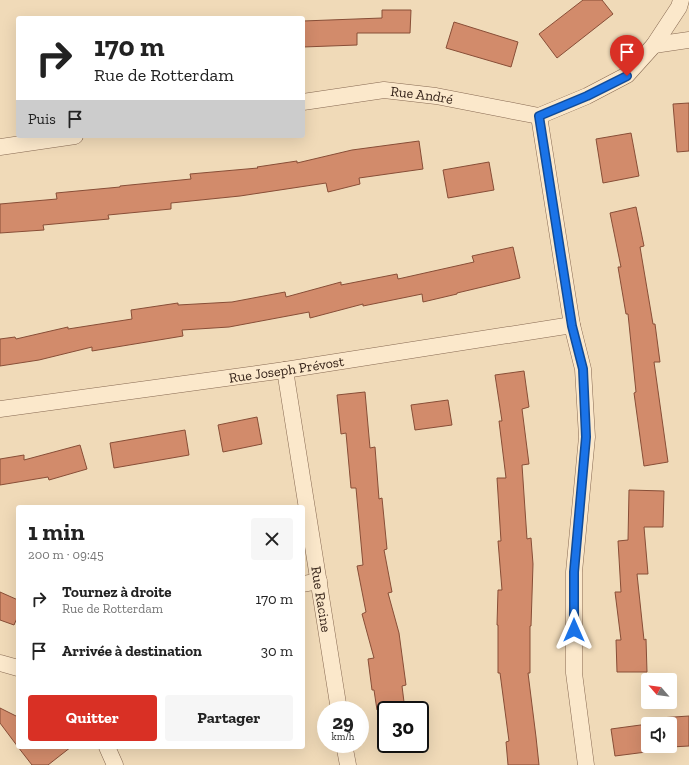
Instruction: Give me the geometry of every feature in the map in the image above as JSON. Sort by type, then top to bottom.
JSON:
[{"type":"street","points":[[586,765],[574,673],[574,572],[586,437],[583,369],[572,326],[539,116],[587,96],[627,76],[654,45],[679,7],[681,0]]},
{"type":"street","points":[[654,45],[689,40]]},
{"type":"street","name":"Rue André","points":[[305,102],[384,90],[436,96],[539,116]]},
{"type":"street","points":[[0,147],[61,138]]},
{"type":"street","name":"Rue Joseph Prévost","points":[[0,409],[285,370],[572,326]]},
{"type":"street","name":"Rue Racine","points":[[285,370],[338,701]]},
{"type":"street","points":[[305,584],[319,581]]},
{"type":"street","points":[[0,663],[16,667]]},
{"type":"street","points":[[108,749],[115,765]]},
{"type":"street","points":[[346,753],[348,765]]},
{"type":"building","points":[[583,0],[602,0],[613,14],[557,58],[539,34]]},
{"type":"building","points":[[382,10],[411,10],[410,33],[357,33],[357,45],[305,47],[305,21],[382,18]]},
{"type":"building","points":[[454,22],[518,42],[511,67],[446,48]]},
{"type":"building","points":[[689,103],[689,151],[677,152],[673,104]]},
{"type":"building","points":[[631,133],[639,176],[603,183],[596,139]]},
{"type":"building","points":[[419,141],[423,169],[359,178],[360,184],[328,192],[326,183],[240,196],[171,203],[171,209],[108,215],[109,219],[43,225],[44,230],[0,233],[0,204],[57,199],[56,193],[191,179],[190,174],[258,168],[257,167],[297,161],[297,163],[352,150]]},
{"type":"building","points":[[489,162],[494,190],[448,198],[443,170]]},
{"type":"building","points":[[636,207],[644,246],[640,247],[653,324],[655,324],[660,362],[654,362],[668,462],[644,466],[634,393],[636,392],[628,314],[626,314],[618,267],[621,267],[610,213]]},
{"type":"building","points":[[513,247],[520,278],[423,302],[422,294],[363,306],[363,304],[310,318],[309,312],[229,327],[182,330],[183,336],[92,351],[92,347],[39,360],[0,366],[0,339],[15,337],[16,339],[68,327],[68,329],[132,319],[131,310],[178,303],[178,305],[232,302],[285,292],[286,297],[341,282],[341,285],[397,274],[398,279],[474,262],[472,256]]},
{"type":"building","points":[[524,371],[529,407],[522,409],[529,464],[522,465],[527,539],[531,538],[533,564],[530,626],[530,673],[528,673],[539,765],[508,765],[506,742],[509,741],[500,673],[498,673],[497,625],[498,590],[502,590],[498,541],[501,541],[497,478],[506,478],[499,421],[502,421],[495,375]]},
{"type":"building","points":[[365,392],[370,448],[375,447],[379,499],[382,498],[387,549],[384,550],[392,592],[388,593],[399,633],[406,685],[402,686],[404,701],[377,701],[377,710],[374,690],[372,690],[368,659],[374,658],[362,614],[366,612],[357,566],[363,565],[356,488],[351,488],[346,433],[341,434],[337,395]]},
{"type":"building","points":[[448,400],[452,425],[415,430],[411,405]]},
{"type":"building","points":[[257,417],[262,444],[223,452],[218,425]]},
{"type":"building","points":[[185,430],[189,455],[114,468],[110,443]]},
{"type":"building","points":[[80,445],[87,469],[49,480],[48,477],[0,485],[0,459],[24,455],[24,460]]},
{"type":"building","points":[[629,490],[664,491],[663,527],[644,527],[648,574],[637,574],[644,640],[646,639],[647,672],[617,672],[616,640],[621,640],[615,592],[621,592],[618,541],[628,540]]},
{"type":"building","points":[[0,592],[16,599],[16,620],[14,625],[0,620]]},
{"type":"building","points":[[0,708],[16,716],[16,744],[0,723]]},
{"type":"building","points":[[689,716],[689,746],[677,747],[677,717],[674,717]]},
{"type":"building","points":[[641,725],[641,753],[615,756],[611,729]]},
{"type":"building","points":[[20,749],[68,749],[48,765],[32,765]]},
{"type":"route","points":[[574,630],[574,572],[586,437],[583,369],[572,326],[539,116],[587,96],[627,76]]}]
